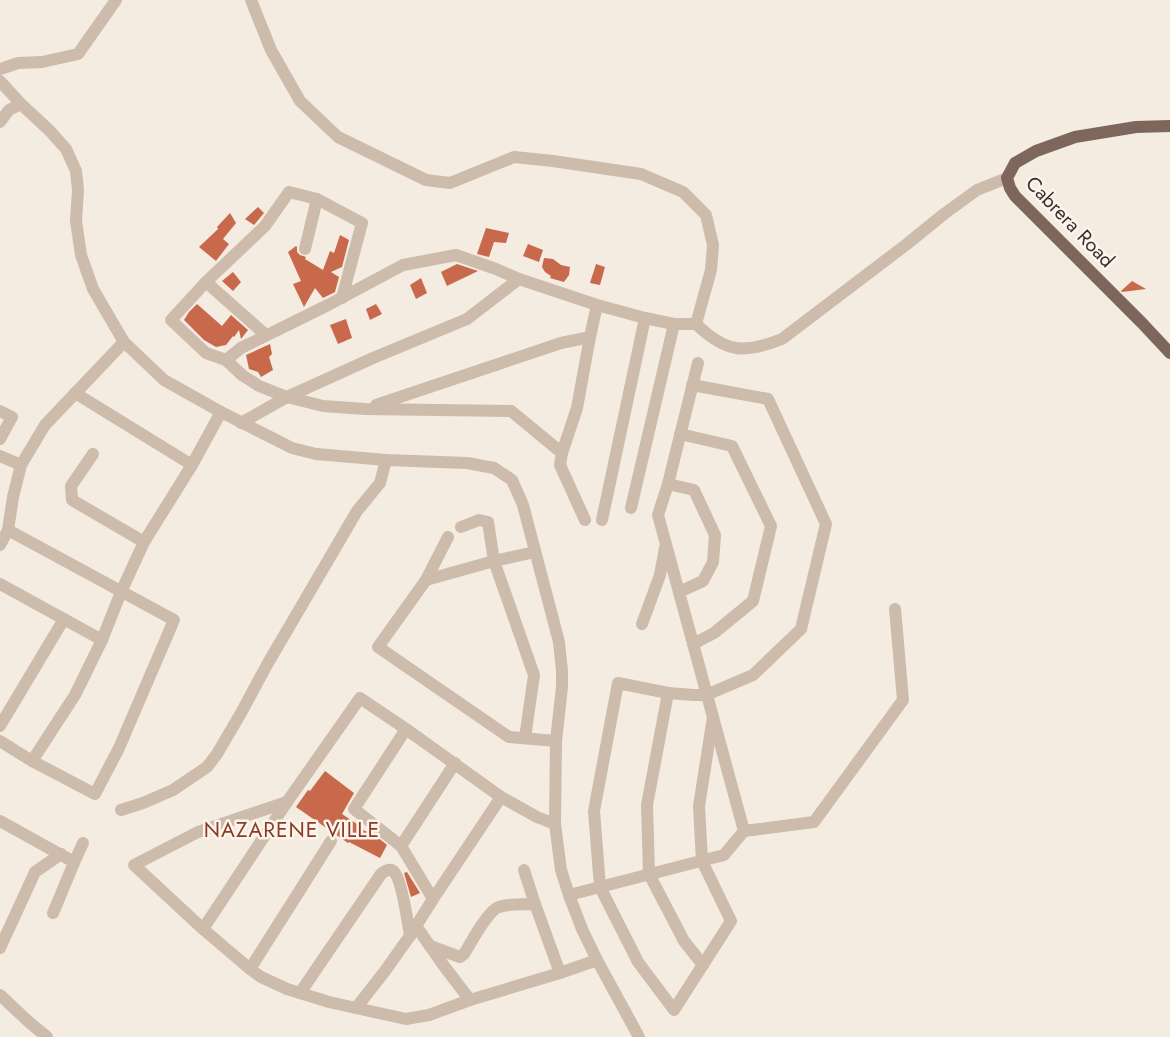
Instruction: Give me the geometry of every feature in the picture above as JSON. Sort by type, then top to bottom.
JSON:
[{"type":"main road","name":"Cabrera Road","points":[[1170,126],[1136,127],[1075,137],[1036,151],[1015,164],[1007,178],[1015,196],[1170,353]]},
{"type":"street","points":[[0,69],[18,63],[42,62],[78,54],[116,0]]},
{"type":"street","points":[[252,0],[271,50],[300,102],[338,137],[426,180],[450,183],[514,157],[641,174],[683,192],[706,215],[713,245],[711,270],[696,324]]},
{"type":"street","points":[[0,81],[66,149],[76,171],[78,190],[76,221],[82,255],[93,289],[124,342],[164,380],[241,423],[292,448],[316,454],[386,460],[467,463],[494,468],[512,480],[523,505],[559,642],[562,687],[556,741],[555,824],[562,870],[568,895],[582,930],[639,1037]]},
{"type":"street","points":[[0,122],[9,110],[21,104]]},
{"type":"street","points":[[226,360],[241,348],[342,298],[403,264],[456,255],[519,279],[597,305],[674,324],[696,324],[709,337],[726,347],[743,349],[765,346],[782,339],[977,190],[1007,178]]},
{"type":"street","points":[[342,298],[362,223],[317,199],[289,192],[265,226],[206,282],[171,320],[206,353],[226,360],[242,375],[259,386],[287,397],[323,406],[365,409],[511,411],[562,453]]},
{"type":"street","points":[[305,249],[317,199]]},
{"type":"street","points":[[241,423],[287,397],[373,358],[467,319],[519,279]]},
{"type":"street","points":[[206,282],[266,335]]},
{"type":"street","points":[[585,520],[560,465],[562,453],[577,408],[597,305]]},
{"type":"street","points":[[602,520],[645,318]]},
{"type":"street","points":[[631,508],[674,324]]},
{"type":"street","points":[[365,409],[590,336]]},
{"type":"street","points":[[0,545],[8,530],[12,497],[21,465],[46,425],[124,342]]},
{"type":"street","points":[[698,363],[668,484],[658,515],[744,832]]},
{"type":"street","points":[[692,385],[768,399],[826,524],[801,629],[753,675],[706,695],[668,693],[618,683],[594,811],[600,888],[638,962],[674,1010],[731,922],[702,861],[699,806],[713,717]]},
{"type":"street","points":[[75,393],[192,465]]},
{"type":"street","points":[[0,411],[12,417],[0,439]]},
{"type":"street","points":[[32,761],[75,695],[102,640],[144,542],[192,465],[221,412]]},
{"type":"street","points":[[680,434],[732,446],[771,526],[753,602],[714,634],[693,644]]},
{"type":"street","points":[[93,454],[71,486],[72,500],[144,542]]},
{"type":"street","points":[[0,456],[21,465]]},
{"type":"street","points":[[121,810],[174,790],[207,767],[217,754],[357,511],[380,483],[386,460]]},
{"type":"street","points":[[668,484],[694,490],[715,535],[713,562],[703,581],[679,592]]},
{"type":"street","points":[[461,527],[479,520],[488,522],[494,561],[534,675],[525,738]]},
{"type":"street","points":[[0,741],[32,761],[95,794],[119,748],[174,620],[8,530]]},
{"type":"street","points":[[448,537],[426,580],[378,646],[509,737],[556,741]]},
{"type":"street","points":[[642,624],[660,575],[666,546]]},
{"type":"street","points":[[426,580],[535,552]]},
{"type":"street","points":[[0,584],[102,640]]},
{"type":"street","points":[[568,895],[724,855],[744,832],[814,822],[903,700],[894,609]]},
{"type":"street","points":[[0,726],[64,619]]},
{"type":"street","points":[[668,693],[647,805],[649,874],[684,941],[703,965]]},
{"type":"street","points":[[203,929],[287,802],[360,698],[501,797],[537,817],[555,824]]},
{"type":"street","points":[[406,729],[354,810],[401,846],[432,899]]},
{"type":"street","points":[[401,846],[455,763]]},
{"type":"street","points":[[356,1008],[413,931],[432,899],[501,797]]},
{"type":"street","points":[[287,802],[198,832],[134,865],[203,929],[261,977],[287,989],[329,1002],[406,1020],[429,1015],[597,960]]},
{"type":"street","points":[[0,821],[74,862]]},
{"type":"street","points":[[250,969],[331,841]]},
{"type":"street","points":[[52,913],[83,844]]},
{"type":"street","points":[[0,948],[35,872],[61,854]]},
{"type":"street","points":[[300,993],[381,874],[390,870],[397,876],[413,931],[430,946],[470,1000]]},
{"type":"street","points":[[524,870],[560,973]]},
{"type":"street","points":[[430,946],[462,956],[496,908],[535,904]]},
{"type":"street","points":[[0,996],[47,1037]]},
{"type":"building","points":[[258,207],[264,213],[254,225],[245,219]]},
{"type":"building","points":[[230,213],[236,223],[223,239],[229,244],[216,261],[199,247],[218,229],[217,227]]},
{"type":"building","points":[[486,228],[509,233],[506,243],[494,242],[489,257],[477,254]]},
{"type":"building","points":[[340,235],[349,240],[342,267],[331,272],[339,277],[335,292],[323,298],[315,288],[304,307],[293,284],[301,281],[288,252],[296,246],[297,252],[300,255],[306,257],[305,259],[323,270],[330,251],[334,253]]},
{"type":"building","points":[[528,244],[543,250],[539,262],[523,256]]},
{"type":"building","points":[[544,258],[553,259],[561,265],[570,267],[569,275],[564,282],[550,278],[551,276],[545,272],[542,267]]},
{"type":"building","points":[[457,264],[478,271],[447,286],[441,272]]},
{"type":"building","points":[[596,264],[605,267],[600,285],[590,283]]},
{"type":"building","points":[[233,272],[241,282],[233,291],[222,281]]},
{"type":"building","points":[[421,278],[427,293],[416,299],[410,285]]},
{"type":"building","points":[[1132,281],[1146,289],[1121,291]]},
{"type":"building","points":[[197,304],[222,326],[231,315],[248,330],[241,339],[239,330],[226,345],[216,347],[204,340],[184,320]]},
{"type":"building","points":[[376,304],[382,314],[370,320],[366,309]]},
{"type":"building","points":[[346,319],[352,338],[338,344],[330,325]]},
{"type":"building","points":[[270,344],[272,354],[269,357],[273,370],[261,377],[258,372],[249,369],[246,355]]},
{"type":"building","points":[[325,771],[354,793],[342,814],[360,826],[359,828],[376,836],[387,845],[380,858],[348,843],[296,807]]},
{"type":"building","points":[[407,872],[420,893],[411,897],[404,873]]},
{"type":"district","name":"NAZARENE VILLE","points":[[292,830]]}]
